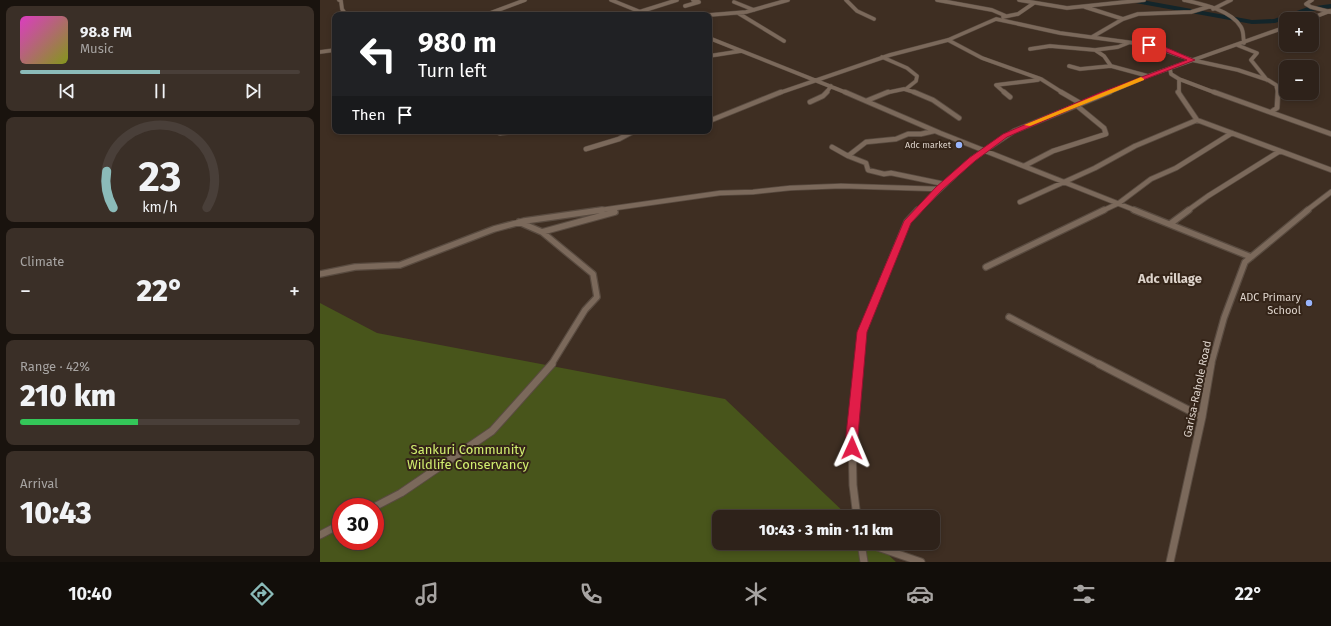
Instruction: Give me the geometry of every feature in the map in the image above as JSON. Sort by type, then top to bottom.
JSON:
[{"type":"street","points":[[338,0],[341,1],[344,12]]},
{"type":"street","points":[[490,12],[525,0]]},
{"type":"street","points":[[611,0],[639,12],[677,0]]},
{"type":"street","points":[[685,6],[699,2],[693,0]]},
{"type":"street","points":[[712,15],[754,10],[788,0]]},
{"type":"street","points":[[846,0],[857,11],[874,19]]},
{"type":"street","points":[[937,0],[992,10],[1006,16]]},
{"type":"street","points":[[958,3],[962,0]]},
{"type":"street","points":[[1019,0],[1067,8],[1144,0]]},
{"type":"street","points":[[1184,0],[1208,7],[1224,14],[1241,27],[1244,32],[1244,43]]},
{"type":"street","points":[[1199,4],[1200,0]]},
{"type":"street","points":[[1213,9],[1231,0]]},
{"type":"street","points":[[1312,0],[1306,4],[1330,12]]},
{"type":"street","points":[[734,2],[754,10]]},
{"type":"street","points":[[712,119],[740,109],[780,91],[882,57],[931,43],[948,40],[996,19],[1018,14],[1034,3]]},
{"type":"street","points":[[1082,6],[1123,18]]},
{"type":"street","points":[[1092,37],[1123,18],[1138,14],[1191,12],[1208,7]]},
{"type":"street","points":[[1319,16],[1330,12]]},
{"type":"street","points":[[738,13],[784,41]]},
{"type":"street","points":[[996,19],[1060,33],[1130,42],[1163,49],[1192,60],[1230,68],[1268,80],[1276,85],[1278,92],[1277,108],[1271,112]]},
{"type":"street","points":[[856,510],[853,485],[852,435],[862,332],[907,222],[944,184],[972,159],[1014,131],[1148,76],[1279,30]]},
{"type":"street","points":[[712,39],[831,86],[984,150],[1251,257]]},
{"type":"street","points":[[948,40],[982,58],[1040,79],[1078,104],[1104,128],[1106,134],[1070,144],[1036,157],[1024,166]]},
{"type":"street","points":[[1030,49],[1050,46],[1095,50],[1118,46],[1130,42]]},
{"type":"street","points":[[1237,45],[1257,53],[1251,60],[1268,80]]},
{"type":"street","points":[[320,52],[332,50]]},
{"type":"street","points":[[1095,50],[1104,56],[1111,66]]},
{"type":"street","points":[[712,56],[741,51]]},
{"type":"street","points":[[866,101],[890,91],[906,89],[916,81],[917,76],[907,68],[882,57]]},
{"type":"street","points":[[1069,66],[1080,69],[1111,66],[1148,76]]},
{"type":"street","points":[[1170,69],[1171,74],[1179,79],[1331,134]]},
{"type":"street","points":[[1010,97],[996,85],[1040,79]]},
{"type":"street","points":[[1179,79],[1179,94],[1197,120],[1331,170]]},
{"type":"street","points":[[810,102],[823,96],[831,86]]},
{"type":"street","points":[[906,89],[942,106],[959,118]]},
{"type":"street","points":[[1020,202],[1095,168],[1135,146],[1197,120]]},
{"type":"street","points":[[848,156],[866,142],[896,139],[908,134],[921,134],[935,130]]},
{"type":"street","points":[[986,267],[1119,203],[1151,179],[1176,168],[1232,133]]},
{"type":"street","points":[[586,149],[628,134]]},
{"type":"street","points":[[832,147],[848,156],[866,162],[868,170],[944,184]]},
{"type":"street","points":[[1170,224],[1208,196],[1280,152]]},
{"type":"street","points":[[320,274],[355,268],[400,265],[494,229],[519,222],[720,193],[841,186],[939,189]]},
{"type":"street","name":"Garisa-Rahole Road","points":[[1170,562],[1202,417],[1210,369],[1224,318],[1245,262],[1331,192]]},
{"type":"street","points":[[542,232],[630,207]]},
{"type":"street","points":[[384,502],[401,493],[492,431],[555,360],[585,310],[597,297],[593,274],[542,232],[519,222]]},
{"type":"street","points":[[1009,317],[1202,417]]},
{"type":"street","points":[[320,535],[332,529]]},
{"type":"street","points":[[862,550],[864,562]]},
{"type":"street","points":[[886,550],[921,562]]},
{"type":"green space","name":"Sankuri Community Wildlife Conservancy","points":[[320,303],[377,333],[725,399],[842,510],[712,510],[712,550],[883,550],[896,562],[320,562]]},
{"type":"waterway","points":[[1130,0],[1252,22],[1275,21],[1311,9],[1331,6]]},
{"type":"slow traffic","points":[[1028,125],[1141,79]]},
{"type":"place","name":"Adc market","points":[[959,145]]},
{"type":"place","name":"ADC Primary School","points":[[1309,303]]},
{"type":"district","name":"Adc village","points":[[1170,278]]},
{"type":"route","points":[[852,448],[862,332],[894,258],[907,222],[939,189],[972,159],[1005,136],[1101,94],[1192,60],[1149,45]]}]
